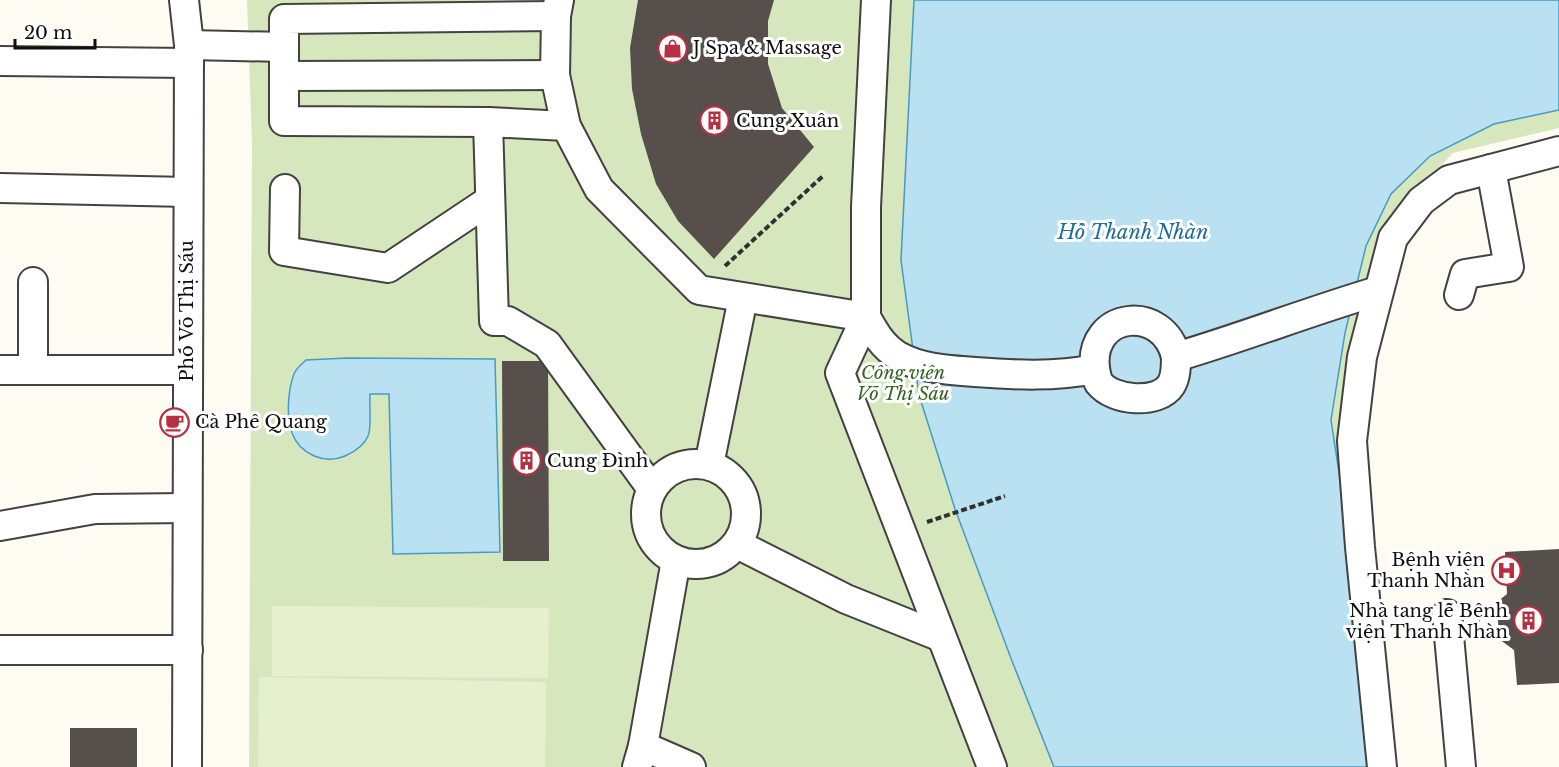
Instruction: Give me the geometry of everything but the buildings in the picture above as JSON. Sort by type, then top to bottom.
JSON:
[{"type":"street","name":"Phố Võ Thị Sáu","points":[[184,0],[189,54],[187,767]]},
{"type":"street","points":[[876,0],[866,207],[866,317],[840,373],[992,767]]},
{"type":"street","points":[[566,126],[488,122],[284,122],[284,19],[557,8],[555,75],[566,126],[599,189],[699,290],[866,317]]},
{"type":"street","points":[[0,61],[189,54],[284,47]]},
{"type":"street","points":[[284,76],[555,75]]},
{"type":"street","points":[[488,122],[494,321],[508,321],[547,344],[652,489]]},
{"type":"street","points":[[1382,767],[1359,547],[1352,441],[1362,357],[1366,294],[1393,238],[1421,201],[1449,180],[1559,151]]},
{"type":"street","points":[[1459,295],[1465,274],[1509,267],[1491,169]]},
{"type":"street","points":[[0,188],[188,192]]},
{"type":"street","points":[[285,189],[284,251],[388,268],[490,200]]},
{"type":"street","points":[[33,282],[33,370]]},
{"type":"street","points":[[1176,357],[1366,294]]},
{"type":"street","points":[[709,465],[743,298]]},
{"type":"street","points":[[866,317],[880,342],[899,356],[928,367],[1026,376],[1070,374],[1095,369]]},
{"type":"street","points":[[1140,321],[1154,326],[1167,337],[1176,357],[1176,369],[1171,386],[1159,394],[1125,399],[1099,383],[1094,359],[1096,343],[1108,329],[1123,322],[1140,321]]},
{"type":"street","points":[[0,370],[187,370]]},
{"type":"street","points":[[692,464],[709,465],[723,472],[736,483],[743,497],[746,513],[744,529],[737,544],[725,556],[709,563],[692,564],[676,560],[662,551],[651,538],[646,522],[646,505],[652,489],[662,477],[676,468],[692,464]]},
{"type":"street","points":[[0,526],[95,509],[187,508]]},
{"type":"street","points":[[737,544],[846,599],[941,637]]},
{"type":"street","points":[[676,560],[640,756],[691,767]]},
{"type":"street","points":[[1447,614],[1461,767]]},
{"type":"street","points":[[0,650],[188,650]]},
{"type":"path","points":[[699,290],[824,176]]},
{"type":"path","points":[[901,531],[1005,496]]},
{"type":"green space","name":"Công viên Võ Thị Sáu","points":[[247,0],[1559,0],[1559,128],[1453,153],[1417,190],[1359,424],[1393,767],[249,767],[252,144]]},
{"type":"green space","points":[[272,606],[549,608],[548,678],[272,676]]},
{"type":"green space","points":[[259,677],[546,682],[545,767],[258,767]]},
{"type":"water","name":"Hồ Thanh Nhàn","points":[[914,0],[1559,0],[1559,110],[1494,124],[1430,156],[1391,194],[1366,246],[1345,333],[1331,420],[1378,767],[1054,767],[955,509],[919,395],[901,260]]},
{"type":"water","points":[[495,359],[500,552],[393,554],[389,394],[370,394],[368,436],[355,451],[329,459],[314,456],[301,447],[292,433],[288,411],[290,388],[296,370],[306,360]]},
{"type":"place","name":"J Spa & Massage","points":[[672,48]]},
{"type":"place","name":"Cung Xuân","points":[[715,121]]},
{"type":"place","name":"Cà Phê Quang","points":[[174,422]]},
{"type":"place","name":"Cung Đình","points":[[526,461]]},
{"type":"place","name":"Bệnh viện Thanh Nhàn","points":[[1506,570]]},
{"type":"place","name":"Nhà tang lễ Bệnh viện Thanh Nhàn","points":[[1529,621]]}]
